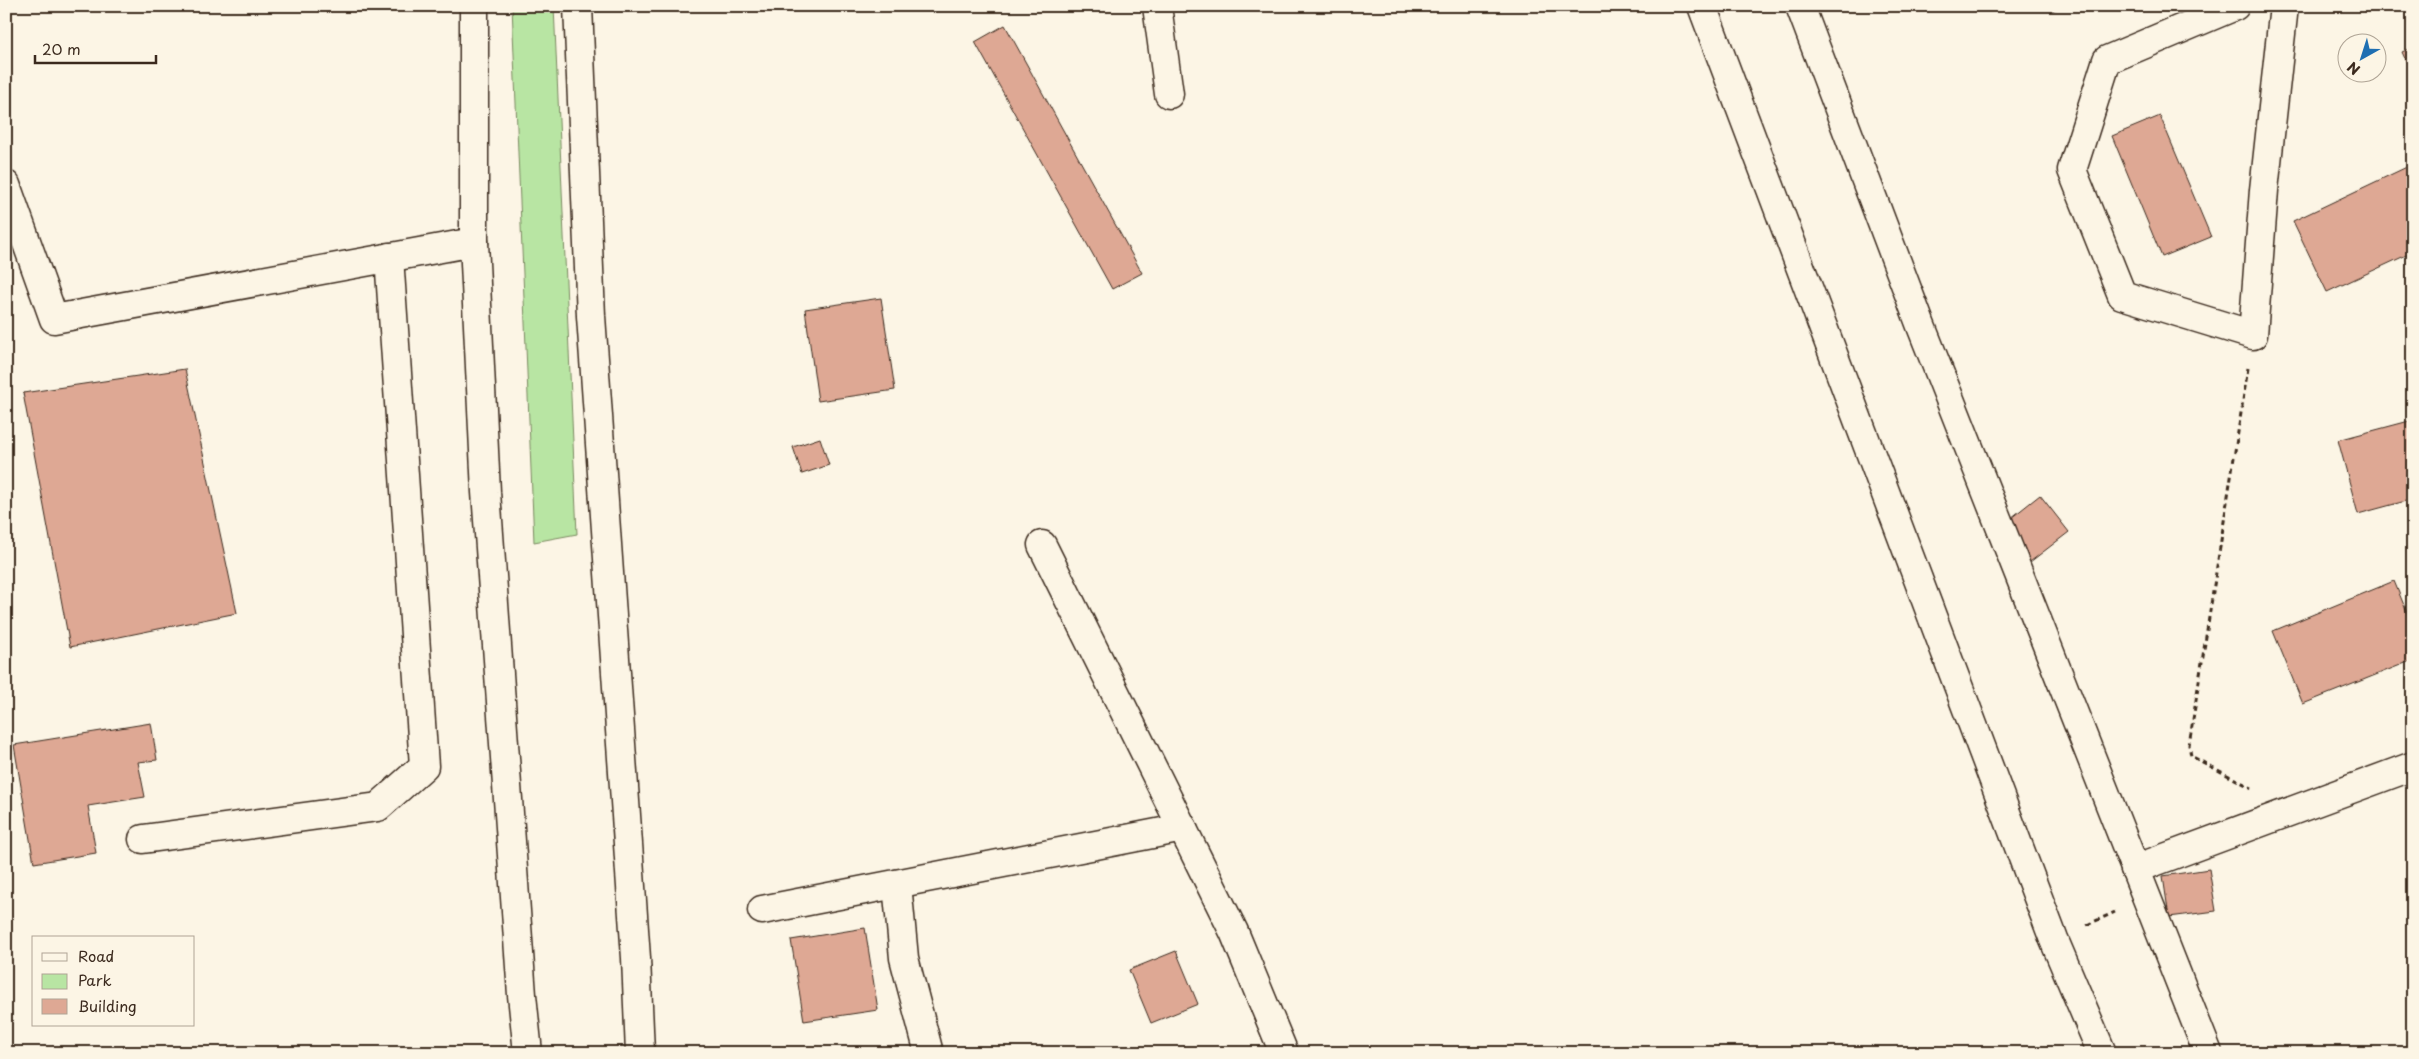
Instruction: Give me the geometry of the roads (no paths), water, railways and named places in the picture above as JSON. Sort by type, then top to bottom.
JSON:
[{"type":"street","points":[[474,6],[474,242],[486,492],[528,1053]]},
{"type":"street","points":[[578,6],[591,316],[636,958],[640,1053]]},
{"type":"street","points":[[1158,6],[1169,94]]},
{"type":"street","points":[[1702,6],[2054,940],[2102,1053]]},
{"type":"street","points":[[1800,6],[1920,326],[2208,1053]]},
{"type":"street","points":[[2235,6],[2107,60],[2072,170],[2122,295],[2253,335],[2264,190],[2284,6]]},
{"type":"street","points":[[6,185],[54,318],[474,242]]},
{"type":"street","points":[[143,839],[378,806],[424,766],[388,257]]},
{"type":"street","points":[[1042,545],[1234,932],[1284,1053]]},
{"type":"street","points":[[2134,869],[2413,766]]},
{"type":"street","points":[[762,910],[1182,828]]},
{"type":"street","points":[[897,884],[904,958],[929,1053]]}]
